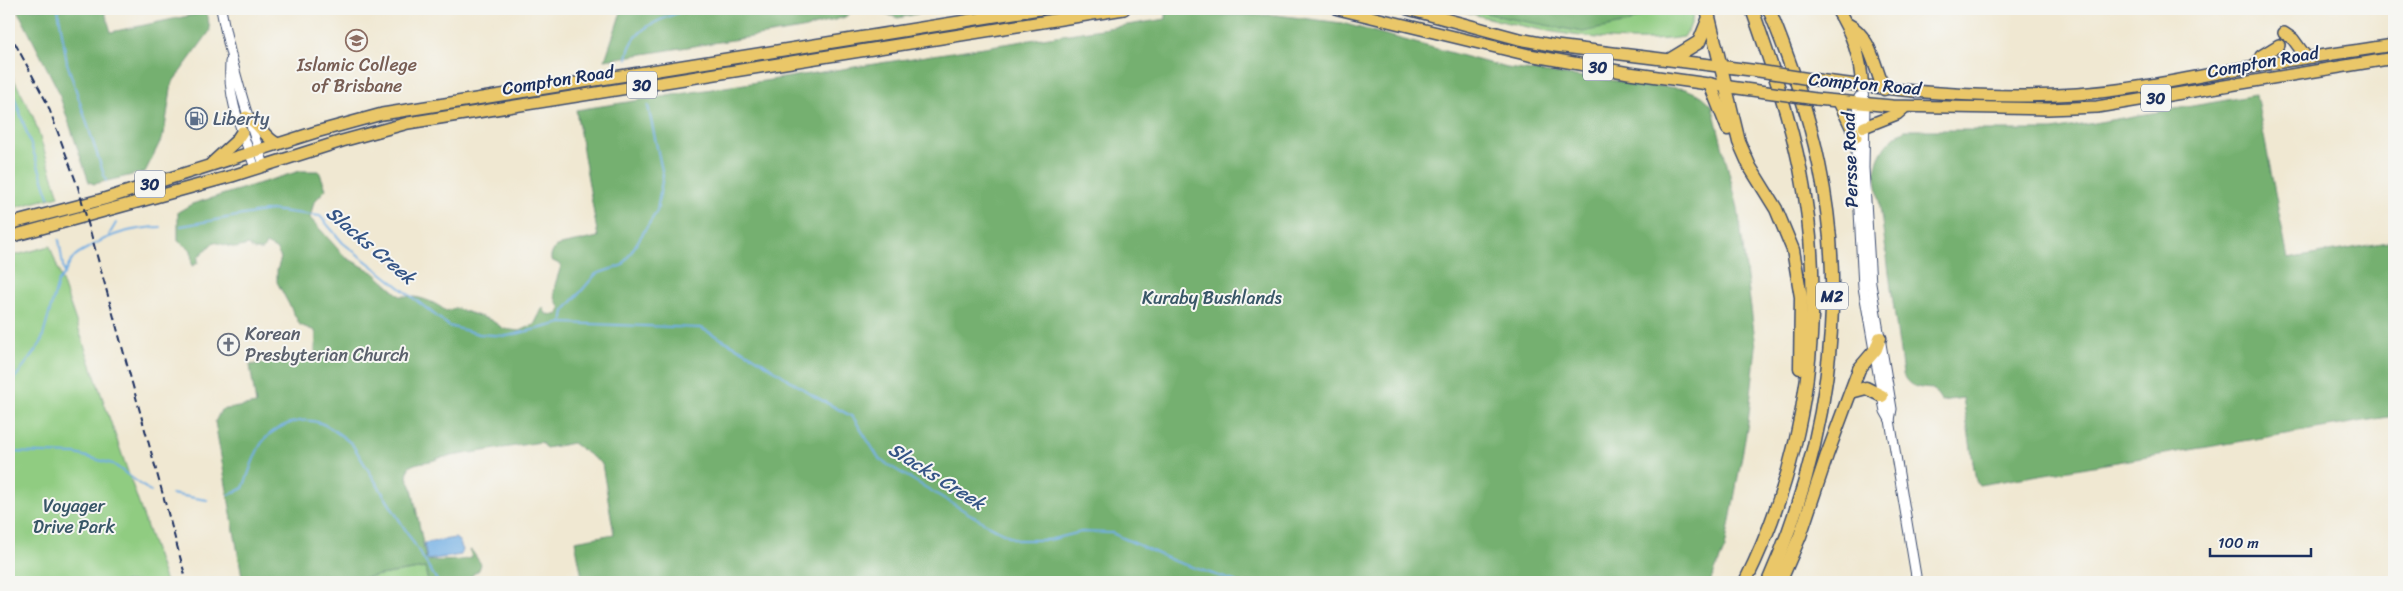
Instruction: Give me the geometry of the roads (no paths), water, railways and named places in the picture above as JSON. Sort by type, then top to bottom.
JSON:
[{"type":"highway","name":"M2","points":[[1745,582],[1777,505],[1800,423],[1811,327],[1812,269],[1808,220],[1800,168],[1789,122],[1752,9]]},
{"type":"highway","name":"M2","points":[[1768,582],[1798,508],[1819,431],[1828,366],[1832,301],[1829,229],[1820,165],[1806,110],[1769,9]]},
{"type":"highway","points":[[1837,9],[1845,23],[1858,56],[1862,86]]},
{"type":"highway","points":[[1671,59],[1699,42],[1708,13]]},
{"type":"highway","points":[[1708,13],[1736,135],[1750,167],[1786,228],[1796,259],[1801,311],[1796,410],[1800,423]]},
{"type":"highway","points":[[1845,23],[1857,28],[1862,36],[1884,89]]},
{"type":"highway","points":[[1710,84],[1728,129],[1736,135]]},
{"type":"highway","points":[[1780,582],[1800,536],[1862,364],[1873,352],[1880,338]]},
{"type":"highway","points":[[1851,392],[1866,388],[1882,396]]},
{"type":"main road","name":"Compton Road","points":[[9,224],[104,199],[350,122],[398,110],[1040,9]]},
{"type":"main road","name":"Compton Road","points":[[9,237],[260,167],[364,134],[424,120],[1124,9]]},
{"type":"main road","name":"Compton Road","points":[[1338,9],[1514,52],[1766,92],[1839,102],[1905,107],[2048,109],[2097,107],[2137,102],[2394,58]]},
{"type":"main road","name":"Compton Road","points":[[1408,9],[1532,42],[1576,49],[1671,59],[1884,89],[2024,95],[2077,94],[2140,86],[2306,57],[2394,44]]},
{"type":"main road","points":[[2284,33],[2293,39],[2306,57]]},
{"type":"main road","points":[[2256,66],[2261,56],[2278,45]]},
{"type":"main road","points":[[1839,102],[1856,137]]},
{"type":"main road","points":[[1864,127],[1897,114],[1905,107]]},
{"type":"main road","points":[[246,116],[256,121],[271,140],[278,144]]},
{"type":"main road","points":[[210,166],[236,141],[242,132]]},
{"type":"street","points":[[220,9],[230,60],[237,77],[254,152]]},
{"type":"street","points":[[230,60],[229,85],[235,114],[260,167]]},
{"type":"street","name":"Persse Road","points":[[1862,86],[1864,168],[1871,284],[1892,409],[1890,420]]},
{"type":"street","name":"Persse Road","points":[[1862,104],[1856,137],[1863,287],[1873,352],[1885,410],[1890,420],[1917,582]]},
{"type":"water","points":[[455,538],[459,541],[463,550],[461,555],[427,560],[424,543]]},
{"type":"waterway","points":[[58,9],[67,63],[106,181]]},
{"type":"waterway","name":"Slacks Creek","points":[[627,59],[630,48],[641,31],[650,25],[688,9]]},
{"type":"waterway","points":[[13,93],[49,197]]},
{"type":"waterway","name":"Slacks Creek","points":[[181,226],[271,210],[320,216],[343,243],[449,326],[479,334],[507,336],[562,323],[564,311],[596,274],[623,265],[657,211],[663,175],[648,106]]},
{"type":"waterway","points":[[109,235],[116,223]]},
{"type":"waterway","name":"Slacks Creek","points":[[9,386],[41,343],[58,282],[75,256],[114,235],[132,230],[161,227]]},
{"type":"waterway","points":[[59,240],[64,272]]},
{"type":"waterway","name":"Slacks Creek","points":[[562,323],[701,328],[753,356],[812,395],[853,417],[880,460],[988,525],[1017,540],[1049,540],[1081,532],[1112,533],[1174,561],[1237,582]]},
{"type":"waterway","points":[[229,495],[243,488],[258,449],[272,432],[281,427],[305,420],[321,423],[352,444],[438,582]]},
{"type":"waterway","points":[[9,452],[76,454],[113,464],[151,492]]},
{"type":"waterway","points":[[171,494],[207,500]]},
{"type":"railway","points":[[9,32],[47,103],[78,187],[187,582]]},
{"type":"place","name":"Islamic College of Brisbane","points":[[357,40]]},
{"type":"place","name":"Liberty","points":[[197,119]]},
{"type":"place","name":"Korean Presbyterian Church","points":[[229,344]]},
{"type":"park label","name":"Kuraby Bushlands","points":[[1212,298]]},
{"type":"park label","name":"Voyager Drive Park","points":[[74,516]]}]
